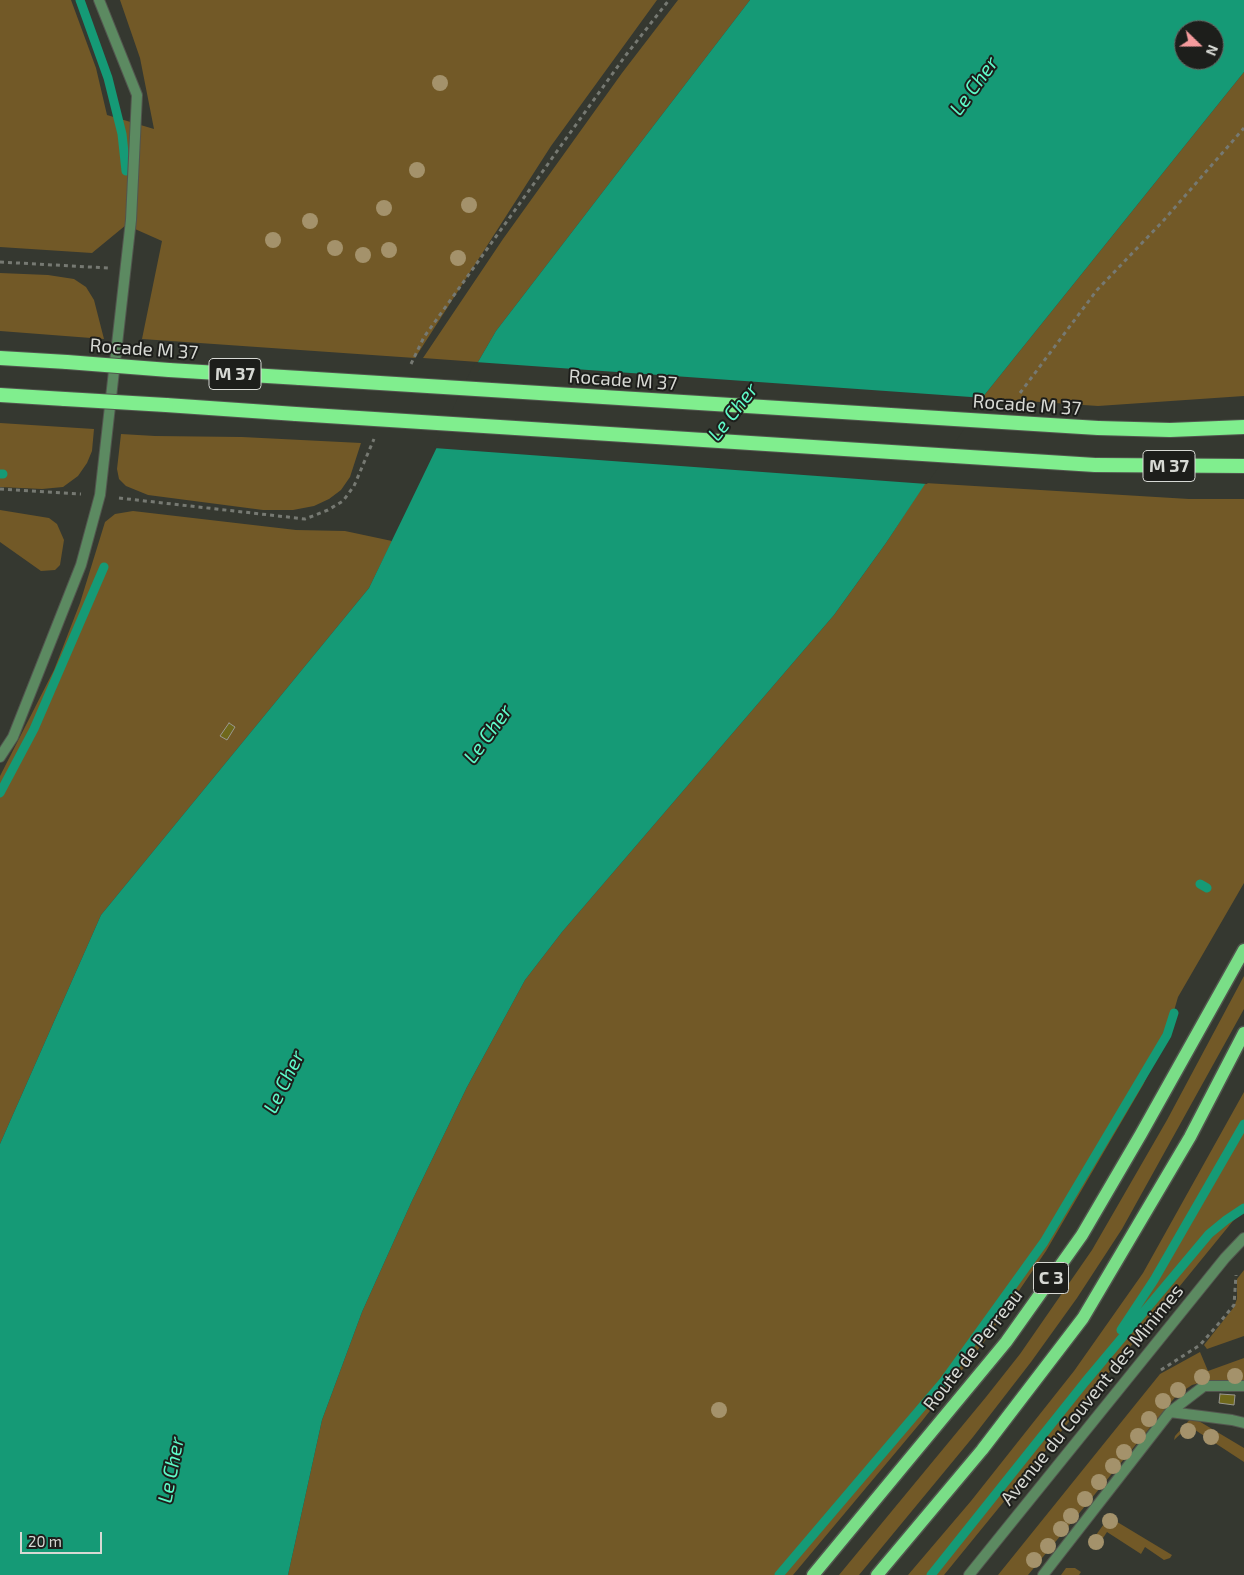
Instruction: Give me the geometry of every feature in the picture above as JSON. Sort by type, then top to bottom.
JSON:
[{"type":"highway","name":"Rocade M 37","points":[[0,358],[1098,428],[1170,430],[1244,428]]},
{"type":"highway","name":"M 37","points":[[0,394],[1095,465],[1244,466]]},
{"type":"main road","name":"Route de Perreau","points":[[813,1575],[1006,1342],[1082,1235],[1244,950]]},
{"type":"main road","name":"C 3","points":[[877,1575],[982,1450],[1084,1318],[1190,1137],[1244,1033]]},
{"type":"street","points":[[0,757],[13,737],[81,565],[100,496],[131,220],[137,95],[99,0]]},
{"type":"street","name":"Avenue du Couvent des Minimes","points":[[969,1575],[1225,1258],[1244,1238]]},
{"type":"street","points":[[1043,1575],[1170,1412],[1204,1386],[1244,1386]]},
{"type":"street","points":[[1170,1412],[1244,1423]]},
{"type":"path","points":[[406,372],[424,337],[626,55],[669,0]]},
{"type":"path","points":[[1020,393],[1097,290],[1164,220],[1244,128]]},
{"type":"path","points":[[0,262],[126,268]]},
{"type":"path","points":[[0,489],[100,496],[304,519],[328,510],[343,501],[354,486],[376,434]]},
{"type":"path","name":"Avenue du Couvent des Minimes","points":[[1154,1374],[1200,1344],[1220,1322],[1234,1305],[1236,1275],[1240,1270]]},
{"type":"shaded area","points":[[0,0],[71,0],[96,68],[107,115],[154,129],[140,58],[120,0],[657,0],[551,146],[415,358],[142,339],[162,241],[126,225],[92,253],[0,247]]},
{"type":"shaded area","points":[[678,0],[750,0],[496,331],[478,362],[423,358],[503,239],[622,73]]},
{"type":"shaded area","points":[[1244,72],[1244,396],[1098,406],[982,398]]},
{"type":"shaded area","points":[[0,273],[48,275],[74,279],[86,287],[94,300],[104,339],[0,331]]},
{"type":"shaded area","points":[[0,423],[94,429],[92,451],[87,463],[78,476],[63,487],[42,489],[0,487]]},
{"type":"shaded area","points":[[121,434],[242,437],[361,443],[350,477],[341,490],[329,499],[314,506],[293,510],[263,510],[148,495],[126,486],[119,479],[117,469]]},
{"type":"shaded area","points":[[925,483],[1189,499],[1244,499],[1244,883],[1178,997],[1167,1035],[1143,1085],[1046,1251],[984,1342],[922,1421],[793,1575],[288,1575],[322,1420],[362,1312],[411,1203],[467,1087],[525,980],[562,932],[834,615],[886,543]]},
{"type":"shaded area","points":[[0,510],[49,518],[57,524],[64,540],[60,565],[55,570],[41,571],[0,542]]},
{"type":"shaded area","points":[[133,511],[296,530],[345,531],[392,541],[369,588],[101,915],[0,1144],[0,776],[54,670],[80,603],[105,522],[115,514]]},
{"type":"shaded area","points":[[1244,976],[1244,1009],[1122,1229],[1077,1298],[1031,1362],[973,1437],[859,1575],[839,1575],[1020,1354],[1092,1250],[1167,1120]]},
{"type":"shaded area","points":[[1244,1092],[1244,1213],[1237,1216],[944,1575],[908,1575],[971,1501],[1074,1371],[1143,1273]]},
{"type":"shaded area","points":[[1244,1270],[1244,1336],[1207,1349],[1204,1345],[1234,1307],[1237,1299],[1237,1279]]},
{"type":"shaded area","points":[[1200,1352],[1208,1371],[1244,1358],[1244,1381],[1210,1380],[1192,1385],[1177,1395],[1028,1575],[998,1575],[1160,1374]]},
{"type":"shaded area","points":[[1192,1417],[1244,1448],[1244,1462],[1189,1426],[1174,1440],[1175,1436]]},
{"type":"shaded area","points":[[1109,1517],[1172,1555],[1164,1560],[1145,1547],[1141,1554],[1107,1532],[1095,1550],[1093,1539]]},
{"type":"shaded area","points":[[1066,1568],[1075,1568],[1081,1572],[1079,1575],[1061,1575]]},
{"type":"water","name":"Le Cher","points":[[750,0],[1244,0],[1244,72],[982,398],[886,543],[834,615],[562,932],[525,980],[467,1087],[411,1203],[362,1312],[322,1420],[288,1575],[0,1575],[0,1144],[101,915],[369,588],[478,362],[496,331]]},
{"type":"pier","points":[[475,362],[985,398],[927,484],[434,448]]},
{"type":"building","points":[[229,723],[235,727],[227,740],[220,736]]},
{"type":"building","points":[[1220,1394],[1235,1395],[1234,1405],[1219,1403]]},
{"type":"waterway","points":[[80,0],[108,78],[122,134],[126,171]]},
{"type":"waterway","points":[[0,793],[34,729],[104,567]]},
{"type":"waterway","points":[[1200,884],[1207,888]]},
{"type":"waterway","points":[[779,1575],[944,1381],[1044,1242],[1167,1035],[1174,1013]]},
{"type":"waterway","points":[[1121,1330],[1154,1280],[1244,1124]]},
{"type":"waterway","points":[[931,1575],[1085,1382],[1209,1234],[1244,1208]]}]
